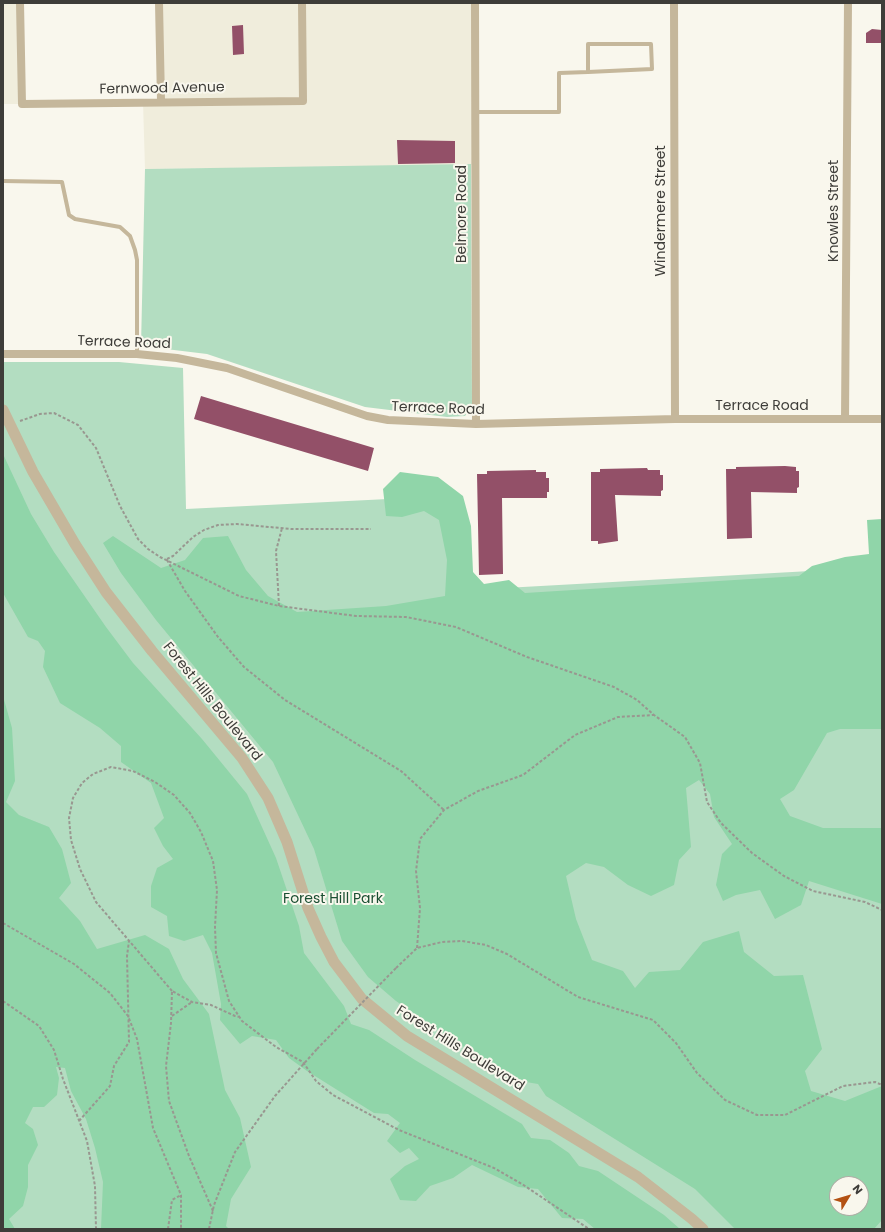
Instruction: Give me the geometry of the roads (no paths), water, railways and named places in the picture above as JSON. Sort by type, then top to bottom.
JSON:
[{"type":"street","name":"Fernwood Avenue","points":[[20,3],[22,104],[161,101],[303,101],[302,3]]},
{"type":"street","points":[[159,3],[161,101]]},
{"type":"street","name":"Belmore Road","points":[[475,3],[476,424]]},
{"type":"street","name":"Windermere Street","points":[[674,3],[675,418]]},
{"type":"street","name":"Knowles Street","points":[[845,418],[848,3]]},
{"type":"street","name":"Terrace Road","points":[[3,354],[137,354],[211,364],[367,416],[388,420],[476,424],[675,418],[882,419]]},
{"type":"street","name":"Forest Hills Boulevard","points":[[3,410],[33,472],[74,544],[106,592],[152,651],[242,758],[268,798],[287,842],[308,908],[321,937],[334,962],[362,999],[407,1036],[638,1177],[703,1229]]},
{"type":"lane","points":[[475,112],[559,112],[559,73],[588,72],[652,69],[651,44],[588,44],[588,72]]},
{"type":"lane","points":[[3,181],[62,182],[69,215],[75,219],[120,228],[130,236],[137,260],[137,354]]},
{"type":"park label","name":"Forest Hill Park","points":[[333,899]]}]
